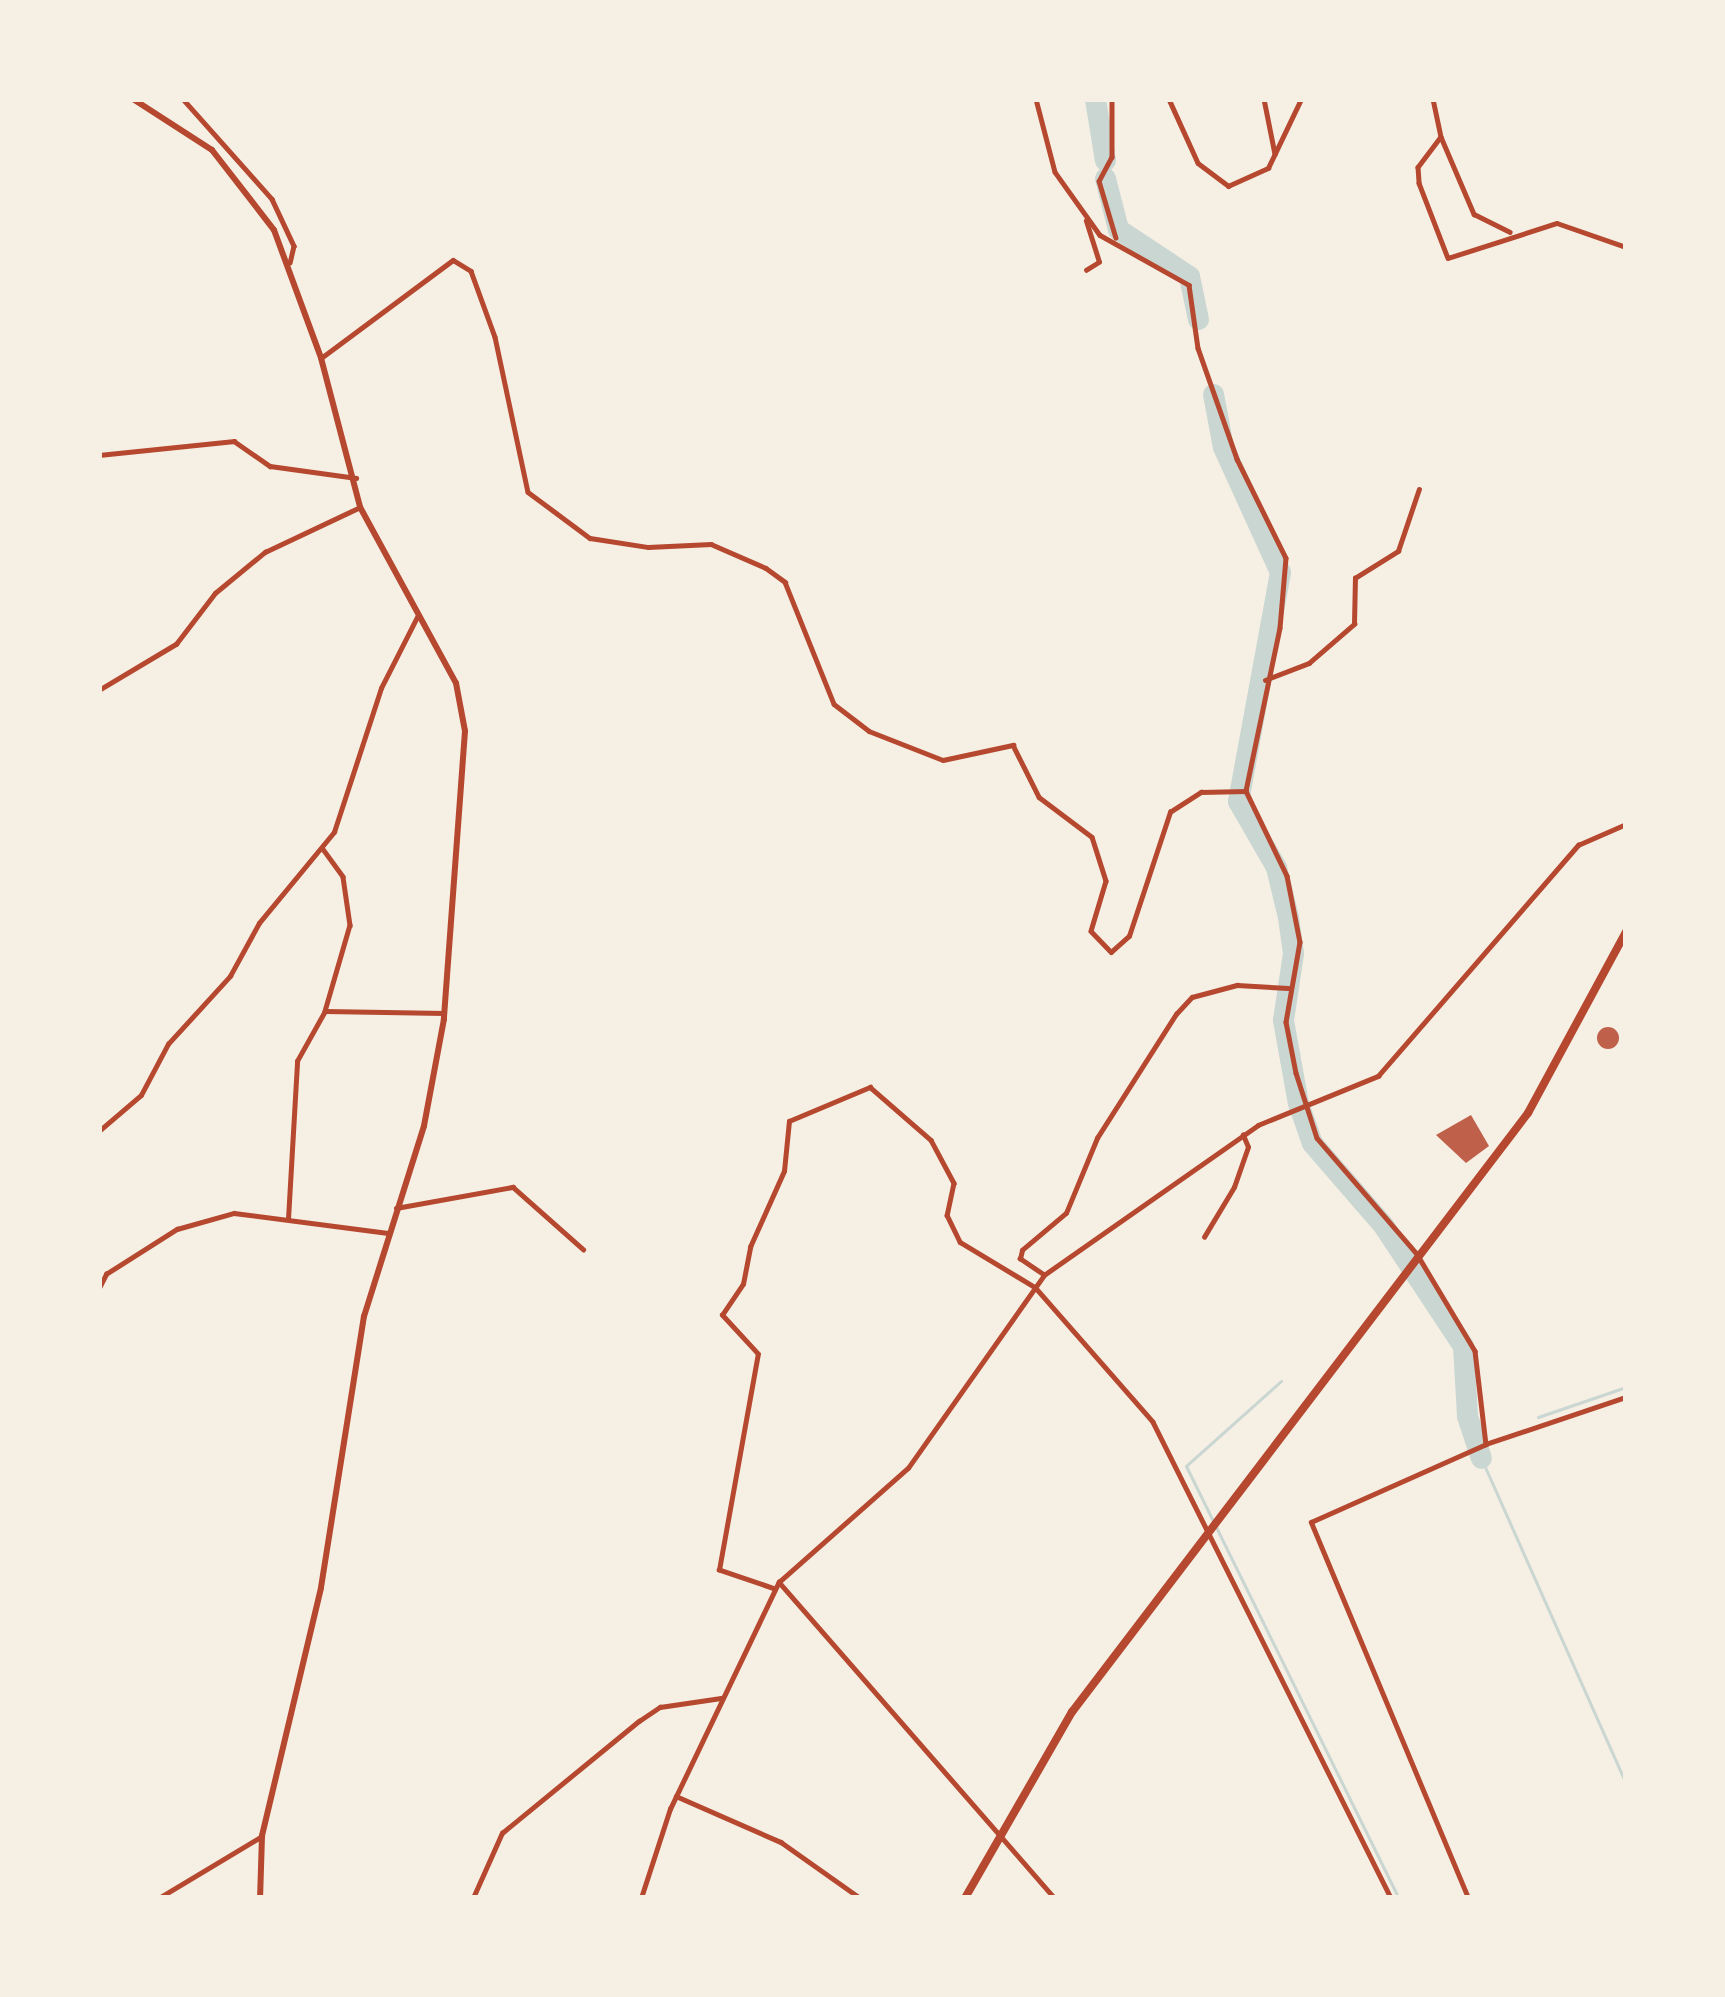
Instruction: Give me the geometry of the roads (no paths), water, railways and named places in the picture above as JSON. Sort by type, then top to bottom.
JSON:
[{"type":"main road","points":[[964,1898],[996,1832],[1072,1712],[1528,1113],[1626,932]]},
{"type":"street","points":[[133,99],[231,169],[290,262],[356,478],[360,507],[456,682],[465,730],[444,1013],[424,1126],[388,1233],[349,1395],[321,1588],[262,1836],[260,1898]]},
{"type":"street","points":[[183,99],[272,200],[294,246],[290,262]]},
{"type":"street","points":[[1036,99],[1042,144],[1084,216],[1100,235],[1116,238],[1189,285],[1198,348],[1237,458],[1282,548],[1288,578],[1244,790],[1286,876],[1300,941],[1286,988],[1286,1022],[1299,1105],[1317,1138],[1414,1258],[1475,1351],[1484,1445]]},
{"type":"street","points":[[1112,99],[1112,158],[1099,182],[1116,238]]},
{"type":"street","points":[[1169,99],[1186,142],[1215,180],[1240,185],[1275,154],[1301,99]]},
{"type":"street","points":[[1264,99],[1275,154]]},
{"type":"street","points":[[1433,99],[1441,137],[1474,214],[1513,233]]},
{"type":"street","points":[[1441,137],[1418,167],[1419,183],[1448,258],[1472,256],[1513,233],[1571,222],[1626,247]]},
{"type":"street","points":[[1084,216],[1099,262],[1086,270]]},
{"type":"street","points":[[321,358],[453,260],[471,271],[495,337],[528,492],[590,538],[648,547],[710,544],[766,568],[784,582],[835,704],[869,731],[943,760],[1012,745],[1039,797],[1092,836],[1106,881],[1091,931],[1111,952],[1129,936],[1170,812],[1219,789],[1244,790]]},
{"type":"street","points":[[99,455],[234,441],[270,466],[356,478]]},
{"type":"street","points":[[1265,680],[1309,663],[1354,624],[1355,578],[1398,550],[1419,489]]},
{"type":"street","points":[[99,690],[176,644],[214,593],[265,552],[360,507]]},
{"type":"street","points":[[99,1131],[141,1095],[168,1044],[230,976],[259,923],[339,823],[381,688],[417,617]]},
{"type":"street","points":[[641,1898],[676,1796],[777,1586],[908,1468],[1044,1275],[1243,1136],[1299,1105],[1378,1076],[1578,845],[1626,824]]},
{"type":"street","points":[[288,1219],[297,1060],[325,1011],[350,925],[343,877],[321,848]]},
{"type":"street","points":[[1044,1275],[1020,1259],[1022,1250],[1066,1214],[1097,1138],[1177,1014],[1192,997],[1237,985],[1286,988]]},
{"type":"street","points":[[325,1011],[444,1013]]},
{"type":"street","points":[[1055,1898],[777,1586],[719,1570],[758,1354],[722,1321],[784,1172],[789,1121],[870,1087],[895,1102],[948,1170],[947,1215],[960,1242],[1036,1287],[1154,1422],[1391,1898]]},
{"type":"street","points":[[1204,1238],[1234,1187],[1248,1147],[1243,1136]]},
{"type":"street","points":[[396,1208],[513,1187],[583,1249]]},
{"type":"street","points":[[99,1288],[106,1274],[177,1229],[234,1213],[388,1233]]},
{"type":"street","points":[[1468,1898],[1311,1522],[1484,1445],[1626,1397]]},
{"type":"street","points":[[473,1898],[502,1833],[639,1721],[660,1707],[722,1698]]},
{"type":"street","points":[[676,1796],[782,1842],[860,1898]]},
{"type":"street","points":[[159,1898],[262,1836]]},
{"type":"waterway","points":[[1095,99],[1105,160]]},
{"type":"waterway","points":[[1105,178],[1118,229],[1189,276],[1198,319]]},
{"type":"waterway","points":[[1213,394],[1223,447],[1280,572],[1238,801],[1276,867],[1288,917],[1293,953],[1283,1020],[1298,1103],[1312,1143],[1383,1225],[1463,1346],[1467,1416],[1481,1458]]},
{"type":"waterway","points":[[1281,1381],[1186,1466],[1399,1898]]},
{"type":"waterway","points":[[1538,1417],[1626,1387]]},
{"type":"waterway","points":[[1481,1458],[1626,1784]]}]
